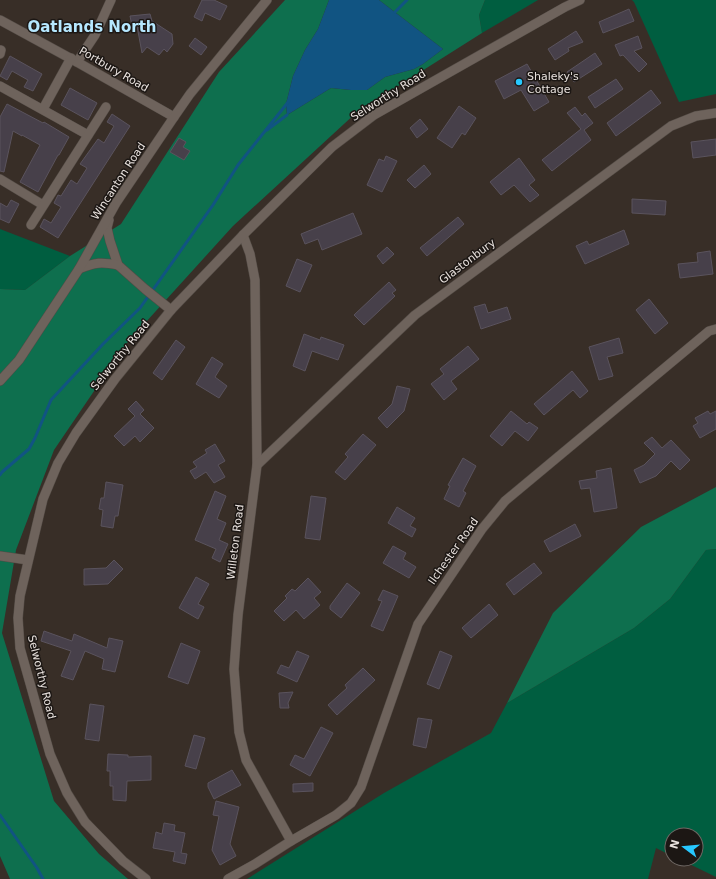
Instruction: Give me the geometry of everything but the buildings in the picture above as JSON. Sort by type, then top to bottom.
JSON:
[{"type":"street","points":[[43,109],[74,60],[96,35],[111,0]]},
{"type":"street","name":"Wincanton Road","points":[[0,381],[19,360],[79,269],[110,214],[190,94],[267,0]]},
{"type":"street","name":"Selworthy Road","points":[[146,879],[123,861],[85,822],[67,793],[50,754],[20,648],[18,618],[20,596],[43,499],[58,463],[76,433],[115,379],[171,310],[243,235],[332,147],[374,115],[565,6],[580,0]]},
{"type":"street","name":"Portbury Road","points":[[0,20],[174,117]]},
{"type":"street","points":[[0,86],[88,135]]},
{"type":"street","points":[[31,225],[106,107]]},
{"type":"street","name":"Glastonbury","points":[[256,464],[415,316],[671,126],[696,116],[716,113]]},
{"type":"street","points":[[0,179],[44,205]]},
{"type":"street","points":[[110,214],[107,228],[118,265],[144,289],[171,310]]},
{"type":"street","name":"Willeton Road","points":[[243,235],[254,267],[255,280],[256,464],[238,615],[234,669],[239,732],[246,760],[291,841]]},
{"type":"street","points":[[79,269],[93,263],[104,262],[118,265]]},
{"type":"street","name":"Ilchester Road","points":[[291,841],[336,815],[351,803],[361,787],[418,624],[482,529],[500,506],[714,328]]},
{"type":"street","points":[[0,556],[28,560]]},
{"type":"street","points":[[228,879],[291,841]]},
{"type":"green space","points":[[285,0],[329,0],[318,29],[305,50],[293,76],[286,104],[287,115],[331,88],[367,90],[385,77],[414,69],[443,49],[379,0],[485,0],[479,15],[482,33],[357,112],[233,226],[126,344],[54,450],[16,550],[2,633],[54,801],[99,854],[128,879],[10,879],[0,856],[0,289],[25,290],[70,256],[121,224],[219,72]]},
{"type":"green space","points":[[485,0],[538,0],[482,33],[479,15]]},
{"type":"green space","points":[[632,0],[716,0],[716,94],[679,102]]},
{"type":"green space","points":[[0,229],[70,256],[25,290],[0,289]]},
{"type":"green space","points":[[716,487],[716,549],[706,550],[670,599],[634,628],[507,703],[553,613],[641,527]]},
{"type":"green space","points":[[716,549],[716,877],[695,867],[704,867],[704,827],[664,827],[664,852],[656,848],[648,879],[247,879],[384,793],[491,733],[507,703],[634,628],[670,599],[706,550]]},
{"type":"water","points":[[329,0],[379,0],[443,49],[414,69],[385,77],[367,90],[331,88],[287,115],[286,104],[293,76],[305,50],[318,29]]},
{"type":"waterway","points":[[395,12],[407,0]]},
{"type":"waterway","points":[[0,475],[29,449],[51,400],[103,344],[140,308],[213,205],[238,165],[289,101]]},
{"type":"waterway","points":[[267,130],[287,115]]},
{"type":"waterway","points":[[0,815],[43,879]]},
{"type":"place","name":"Shaleky's Cottage","points":[[519,82]]},
{"type":"district","name":"Oatlands North","points":[[92,27]]}]
